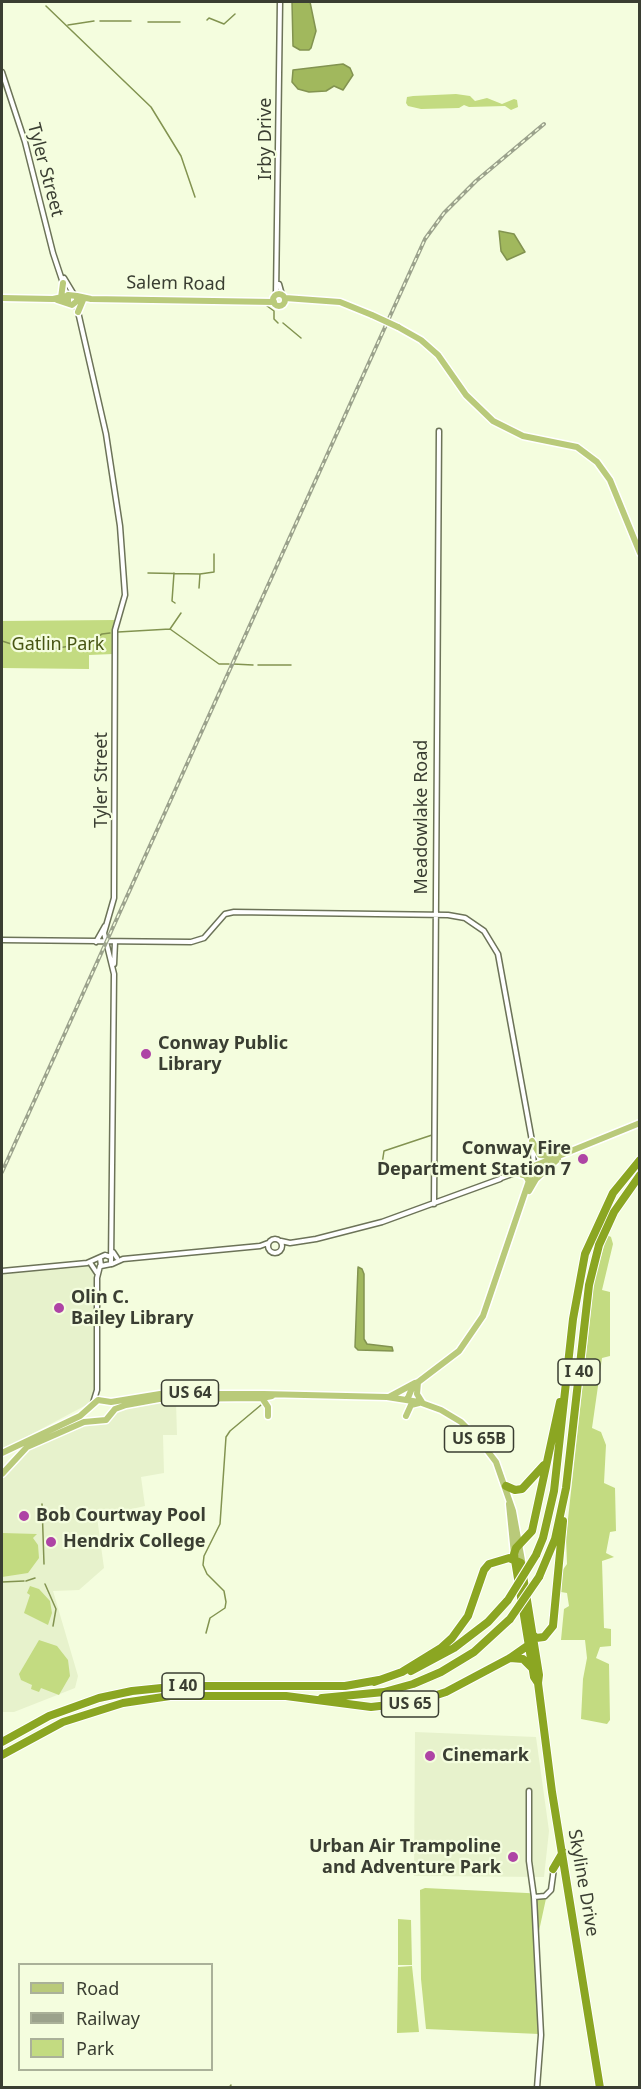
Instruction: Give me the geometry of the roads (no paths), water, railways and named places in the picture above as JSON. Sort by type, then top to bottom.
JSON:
[{"type":"highway","name":"I 40","points":[[2,1742],[66,1709],[99,1698],[132,1691],[181,1686],[334,1687],[374,1682],[418,1668],[454,1648],[488,1622],[508,1600],[536,1555],[543,1538],[554,1491],[570,1353],[585,1254],[613,1193],[639,1160]]},
{"type":"highway","name":"I 40","points":[[2,1755],[63,1722],[123,1704],[170,1696],[299,1698],[355,1696],[384,1692],[413,1684],[441,1672],[474,1652],[510,1618],[539,1577],[555,1539],[566,1488],[589,1285],[599,1245],[614,1212],[639,1175]]},
{"type":"highway","points":[[523,1566],[515,1551],[532,1531],[570,1353]]},
{"type":"highway","points":[[506,1486],[518,1491],[527,1486],[548,1456]]},
{"type":"highway","points":[[510,1658],[547,1635],[554,1622],[566,1488]]},
{"type":"highway","name":"US 65","points":[[374,1682],[402,1672],[448,1641],[469,1613],[485,1568],[515,1551]]},
{"type":"highway","name":"Skyline Drive","points":[[515,1551],[525,1622],[532,1646],[538,1683],[554,1803],[600,2088]]},
{"type":"highway","name":"Skyline Drive","points":[[523,1566],[533,1636]]},
{"type":"highway","points":[[525,1622],[533,1636],[532,1646]]},
{"type":"highway","points":[[533,1636],[541,1638],[547,1635]]},
{"type":"highway","name":"Skyline Drive","points":[[532,1646],[532,1668],[538,1683]]},
{"type":"highway","points":[[510,1658],[524,1660],[532,1668]]},
{"type":"highway","name":"US 65","points":[[299,1698],[371,1707],[407,1704],[442,1694],[510,1658]]},
{"type":"highway","points":[[550,1776],[544,1790],[554,1803]]},
{"type":"highway","points":[[553,1871],[563,1852]]},
{"type":"highway","points":[[553,1871],[562,1870],[567,1875]]},
{"type":"main road","points":[[63,283],[79,315]]},
{"type":"main road","name":"Salem Road","points":[[2,298],[260,300],[279,298],[340,302],[398,327],[421,340],[438,355],[466,395],[493,421],[523,436],[577,447],[597,462],[610,480],[639,553]]},
{"type":"main road","points":[[534,1166],[639,1123]]},
{"type":"main road","points":[[532,1141],[537,1151],[543,1156],[571,1152]]},
{"type":"main road","points":[[515,1225],[536,1179],[546,1168],[571,1152]]},
{"type":"main road","name":"US 64","points":[[105,1401],[159,1394],[389,1397],[407,1400],[410,1389],[447,1362],[475,1330],[489,1301],[534,1166]]},
{"type":"main road","points":[[518,1172],[526,1176],[529,1184]]},
{"type":"main road","points":[[406,1416],[411,1405],[423,1403],[417,1394],[418,1382]]},
{"type":"main road","name":"US 64","points":[[389,1397],[406,1386],[418,1382]]},
{"type":"main road","name":"US 64","points":[[111,1413],[126,1405],[159,1399],[272,1396]]},
{"type":"main road","points":[[262,1398],[268,1407],[268,1416]]},
{"type":"main road","name":"Skyline Drive","points":[[407,1400],[441,1410],[470,1430],[496,1462],[506,1486],[515,1551],[523,1566]]},
{"type":"main road","points":[[2,1453],[80,1416],[92,1405],[105,1401],[111,1413],[106,1420],[84,1422],[27,1447],[2,1474]]},
{"type":"main road","points":[[92,1405],[92,1416],[96,1420]]},
{"type":"street","name":"Irby Drive","points":[[279,298],[280,2]]},
{"type":"street","name":"Tyler Street","points":[[2,72],[25,142],[51,245],[79,315],[106,434],[120,526],[125,595],[115,630],[114,898],[105,926],[106,942],[114,965],[112,1248],[116,1258],[111,1264]]},
{"type":"street","name":"Tyler Street","points":[[62,275],[63,283]]},
{"type":"street","name":"Meadowlake Road","points":[[434,1204],[432,1135],[439,430]]},
{"type":"street","points":[[435,904],[445,915]]},
{"type":"street","points":[[2,940],[197,941],[204,938],[225,914],[234,912],[445,915],[465,918],[478,926],[490,938],[498,954],[532,1141],[534,1166],[382,1222],[290,1243],[277,1253],[260,1246]]},
{"type":"street","points":[[96,942],[105,926]]},
{"type":"street","points":[[114,965],[115,942]]},
{"type":"street","points":[[518,1172],[533,1154]]},
{"type":"street","points":[[105,1255],[116,1258],[260,1246],[273,1238],[290,1243]]},
{"type":"street","points":[[281,1241],[282,1248]]},
{"type":"street","points":[[268,1243],[269,1250]]},
{"type":"street","points":[[89,1263],[105,1255],[112,1248]]},
{"type":"street","points":[[92,1405],[97,1390],[97,1274],[100,1258]]},
{"type":"street","points":[[98,1281],[106,1267],[116,1258]]},
{"type":"street","points":[[89,1263],[97,1274]]},
{"type":"street","points":[[2,1271],[89,1263],[106,1267]]},
{"type":"street","points":[[97,1390],[105,1401]]},
{"type":"street","points":[[529,1791],[529,1861],[534,1897],[541,2035],[537,2088]]},
{"type":"street","points":[[534,1897],[545,1896],[551,1890],[553,1871],[565,1864]]},
{"type":"waterway","points":[[46,6],[151,107],[181,156],[195,197]]},
{"type":"waterway","points":[[207,20],[209,18],[224,24],[235,14]]},
{"type":"waterway","points":[[68,25],[94,21]]},
{"type":"waterway","points":[[100,21],[131,21]]},
{"type":"waterway","points":[[148,22],[180,22]]},
{"type":"waterway","points":[[267,306],[274,311],[274,319],[278,323]]},
{"type":"waterway","points":[[283,323],[301,338]]},
{"type":"waterway","points":[[199,588],[200,574],[214,572],[214,554]]},
{"type":"waterway","points":[[148,573],[200,574]]},
{"type":"waterway","points":[[174,573],[172,601],[175,603]]},
{"type":"waterway","points":[[170,629],[181,613]]},
{"type":"waterway","points":[[118,632],[170,629],[219,664],[229,664]]},
{"type":"waterway","points":[[2,641],[30,650],[46,650],[88,643],[102,634],[110,633]]},
{"type":"waterway","points":[[233,664],[253,665]]},
{"type":"waterway","points":[[258,665],[291,665]]},
{"type":"waterway","points":[[382,1164],[384,1151],[432,1135]]},
{"type":"waterway","points":[[206,1633],[210,1618],[225,1608],[226,1602],[224,1591],[207,1574],[203,1565],[204,1556],[220,1524],[226,1437],[261,1405]]},
{"type":"waterway","points":[[42,1504],[44,1564]]},
{"type":"waterway","points":[[26,1581],[35,1578]]},
{"type":"waterway","points":[[2,1582],[24,1581]]},
{"type":"waterway","points":[[45,1584],[56,1609],[53,1626]]},
{"type":"railway","points":[[2,1172],[425,239],[444,213],[476,181],[544,124]]},
{"type":"place","name":"Conway Public Library","points":[[146,1054]]},
{"type":"place","name":"Conway Fire Department Station 7","points":[[583,1159]]},
{"type":"place","name":"Olin C. Bailey Library","points":[[59,1308]]},
{"type":"place","name":"Bob Courtway Pool","points":[[24,1516]]},
{"type":"place","name":"Hendrix College","points":[[51,1542]]},
{"type":"place","name":"Cinemark","points":[[430,1756]]},
{"type":"place","name":"Urban Air Trampoline and Adventure Park","points":[[513,1857]]},
{"type":"park label","name":"Gatlin Park","points":[[58,645]]}]
